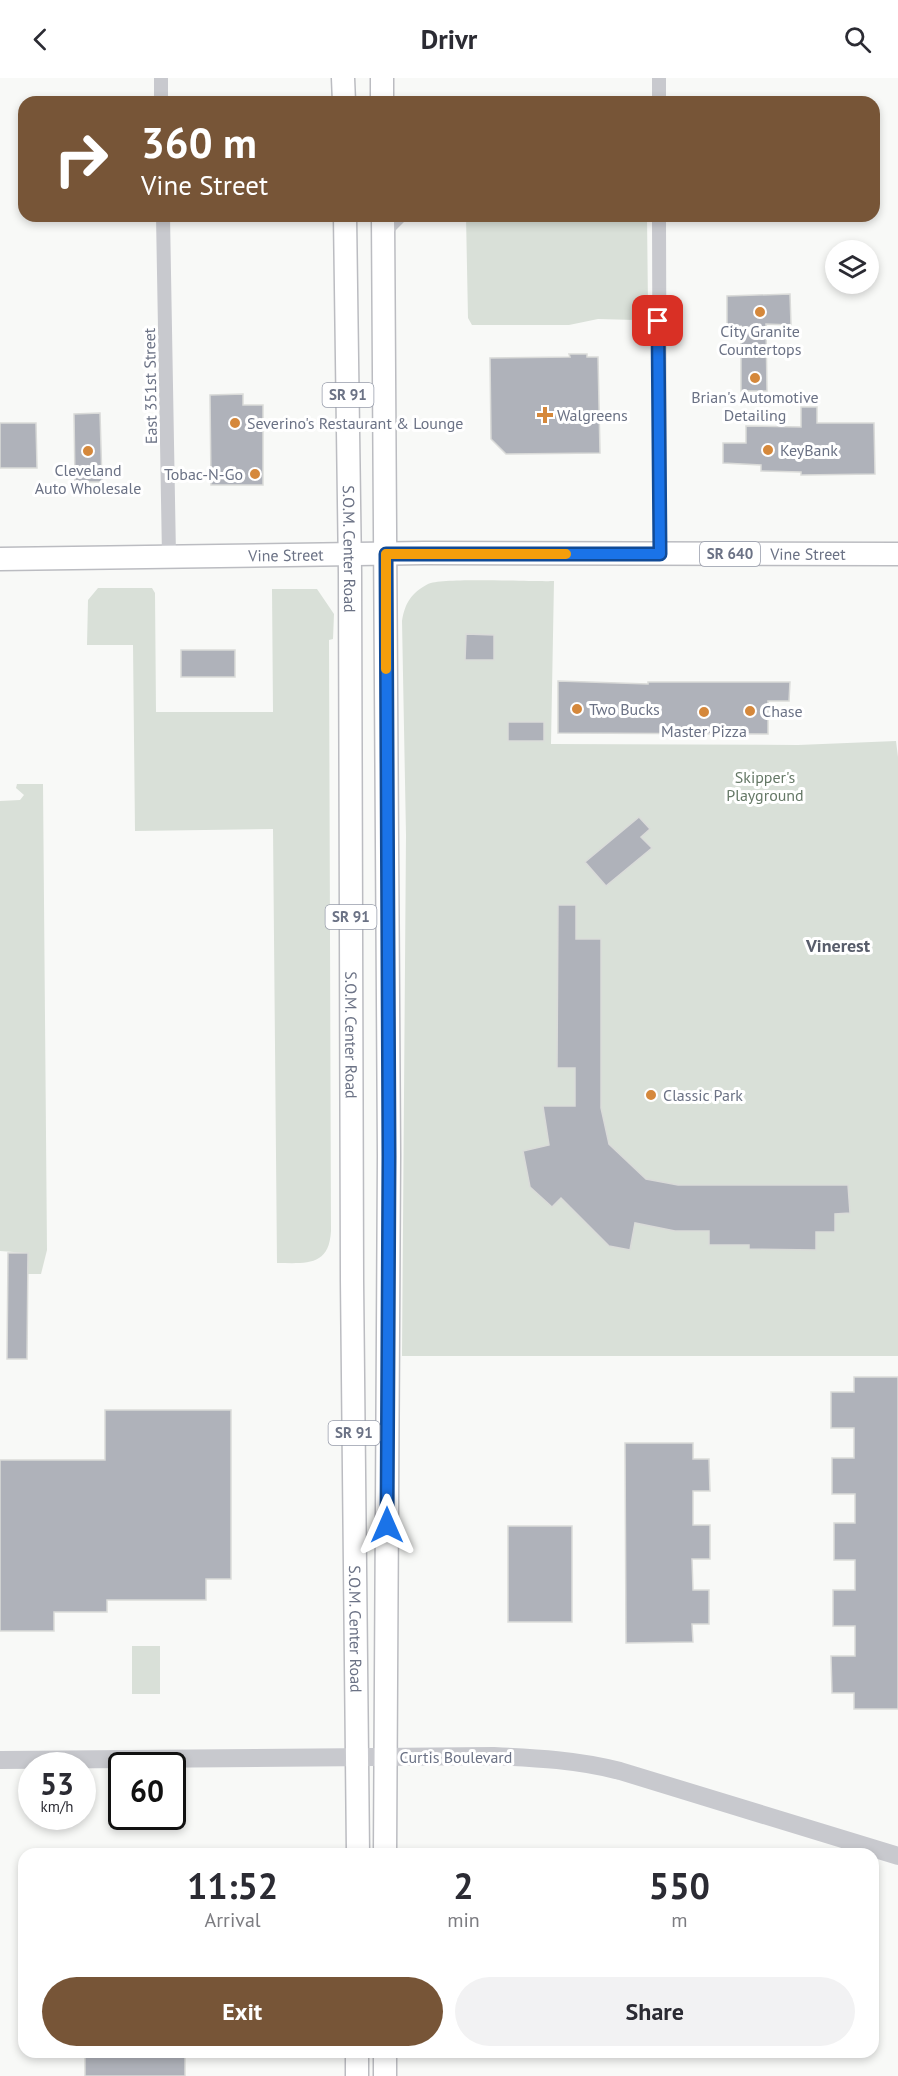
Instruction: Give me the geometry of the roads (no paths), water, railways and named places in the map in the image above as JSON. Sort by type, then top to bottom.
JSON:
[{"type":"main road","points":[[344,78],[344,96]]},
{"type":"main road","points":[[382,78],[382,96]]},
{"type":"main road","name":"S.O.M. Center Road","points":[[345,222],[350,555],[351,1268],[359,1758],[358,1848]]},
{"type":"main road","name":"S.O.M. Center Road","points":[[383,225],[389,1156],[386,1848]]},
{"type":"main road","name":"Vine Street","points":[[0,560],[386,554],[898,554]]},
{"type":"main road","points":[[357,2058],[357,2076]]},
{"type":"main road","points":[[386,2058],[386,2076]]},
{"type":"street","points":[[161,78],[161,96]]},
{"type":"street","points":[[659,78],[659,96]]},
{"type":"street","name":"East 351st Street","points":[[163,222],[169,556]]},
{"type":"street","points":[[659,222],[660,554]]},
{"type":"street","name":"Curtis Boulevard","points":[[0,1760],[494,1756],[586,1762],[710,1797],[873,1848]]},
{"type":"street","name":"Curtis Boulevard","points":[[879,1850],[898,1856]]},
{"type":"place","name":"City Granite Countertops","points":[[760,312]]},
{"type":"place","name":"Brian's Automotive Detailing","points":[[755,378]]},
{"type":"place","name":"Walgreens","points":[[545,415]]},
{"type":"place","name":"Severino's Restaurant & Lounge","points":[[235,423]]},
{"type":"place","name":"KeyBank","points":[[768,450]]},
{"type":"place","name":"Cleveland Auto Wholesale","points":[[88,451]]},
{"type":"place","name":"Tobac-N-Go","points":[[255,474]]},
{"type":"place","name":"Two Bucks","points":[[577,709]]},
{"type":"place","name":"Chase","points":[[750,711]]},
{"type":"place","name":"Master Pizza","points":[[704,712]]},
{"type":"place","name":"Classic Park","points":[[651,1095]]},
{"type":"district","name":"Vinerest","points":[[838,946]]},
{"type":"park label","name":"Skipper's Playground","points":[[765,786]]}]
